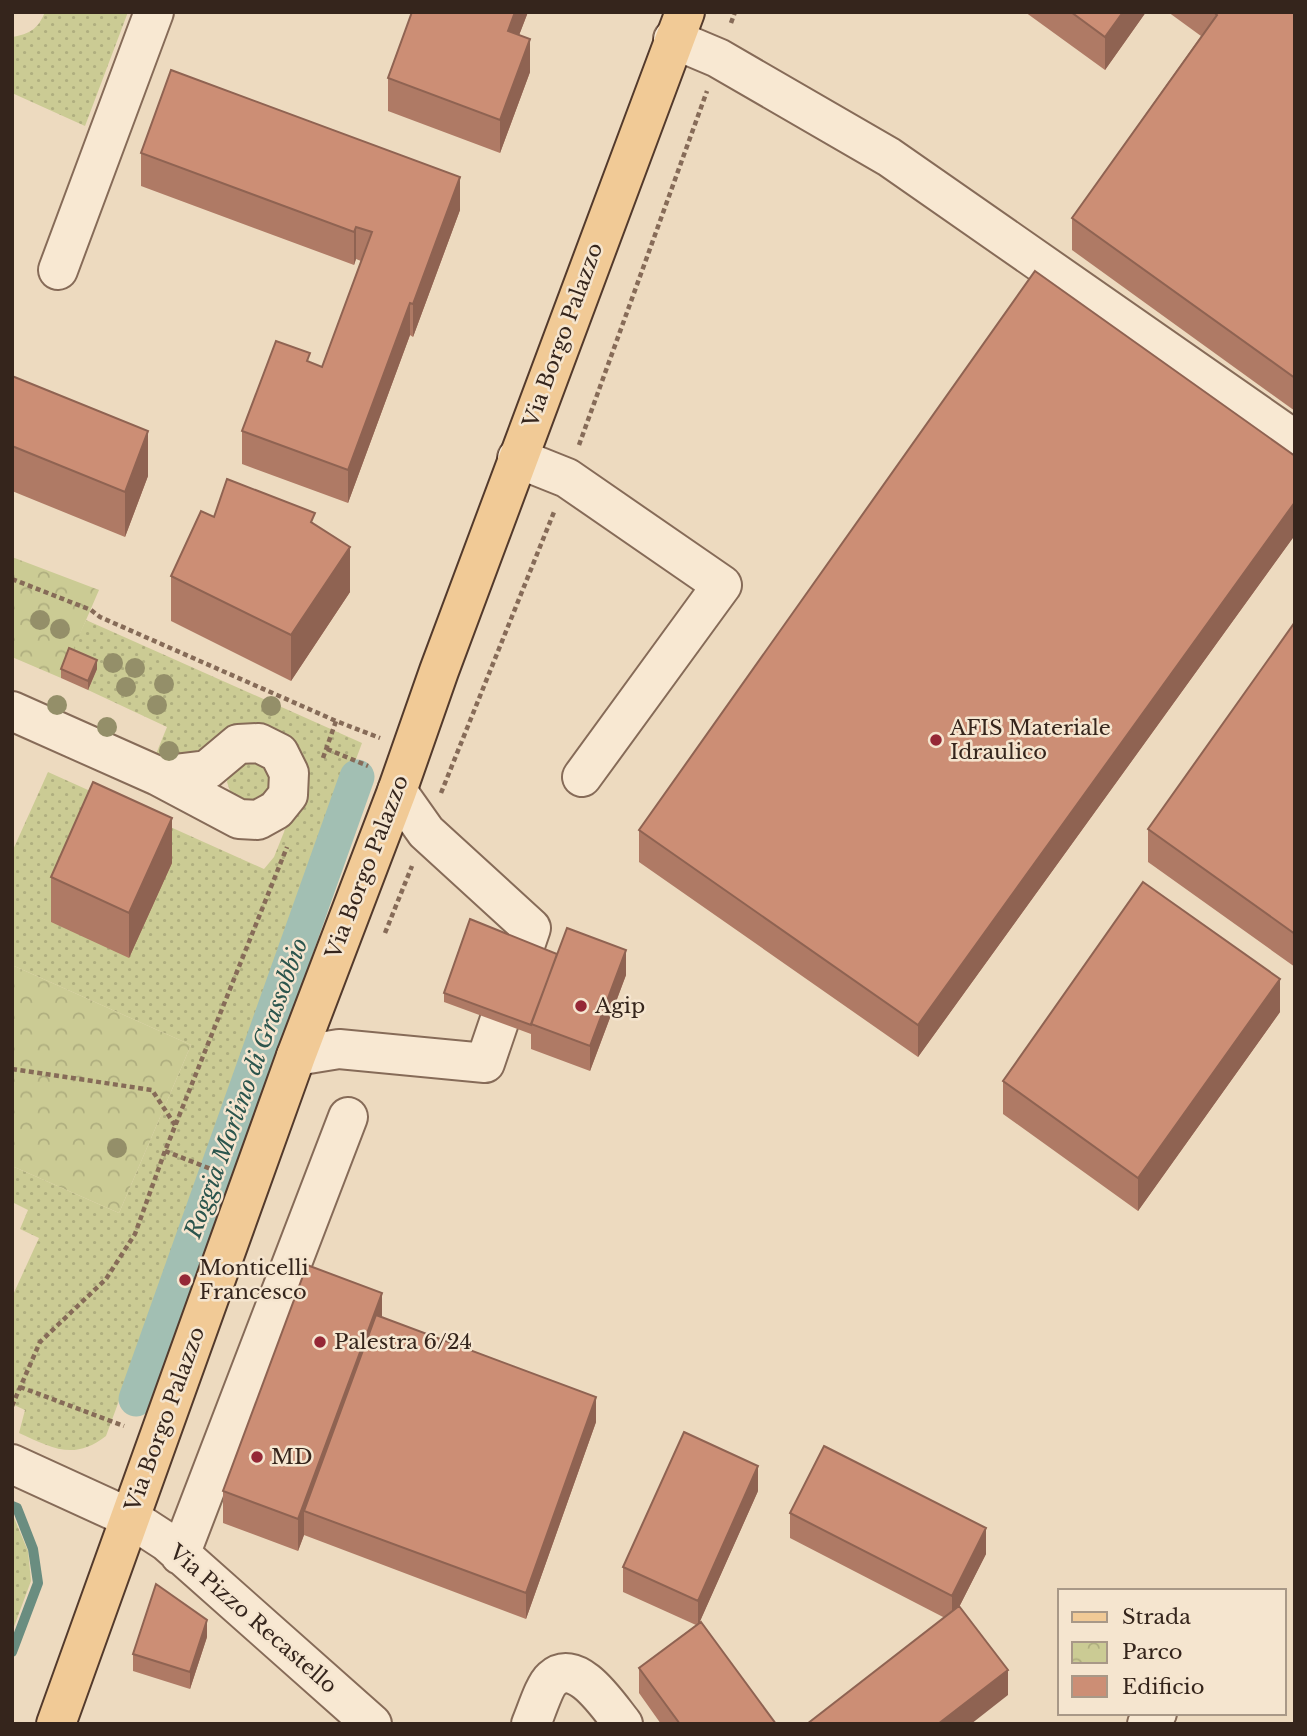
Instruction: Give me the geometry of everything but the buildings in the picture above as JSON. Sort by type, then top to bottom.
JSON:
[{"type":"main road","name":"Via Borgo Palazzo","points":[[56,1724],[296,1056],[386,780],[517,458],[679,26]]},
{"type":"street","points":[[58,270],[155,12]]},
{"type":"street","points":[[679,26],[718,58],[889,157],[1295,440]]},
{"type":"street","points":[[517,458],[567,478],[722,585],[582,776]]},
{"type":"street","points":[[12,711],[158,776]]},
{"type":"street","points":[[296,1056],[339,1049],[485,1063],[531,928],[426,832],[386,780]]},
{"type":"street","points":[[180,1555],[348,1117]]},
{"type":"street","name":"Via Pizzo Recastello","points":[[12,1464],[130,1518],[167,1542],[372,1724]]},
{"type":"street","points":[[531,1724],[551,1680],[563,1673],[578,1675],[596,1691],[622,1724]]},
{"type":"path","points":[[12,579],[80,605],[100,617],[387,741]]},
{"type":"path","points":[[322,761],[336,721]]},
{"type":"path","points":[[327,749],[386,780]]},
{"type":"path","points":[[12,1406],[40,1342],[106,1279],[135,1234],[175,1125],[288,845]]},
{"type":"path","points":[[12,1069],[152,1090],[175,1125]]},
{"type":"path","points":[[165,1151],[210,1169]]},
{"type":"path","points":[[20,1387],[158,1439]]},
{"type":"green space","points":[[45,12],[128,12],[85,126],[12,93],[12,37],[33,30]]},
{"type":"green space","points":[[12,557],[99,590],[61,678],[12,657]]},
{"type":"green space","points":[[86,620],[362,743],[106,1436],[84,1448],[63,1450],[19,1433],[25,1410],[12,1404],[12,1297],[39,1238],[20,1229],[28,1210],[12,1202],[12,1166],[119,1213],[191,1045],[12,965],[12,852],[48,772],[264,869],[274,857],[298,797],[298,766],[200,757],[154,759],[167,727],[88,690],[97,669],[69,657]]},
{"type":"green space","points":[[248,757],[276,773],[261,807],[232,797],[227,782],[229,774]]},
{"type":"green space","points":[[12,965],[191,1045],[119,1213],[12,1166]]},
{"type":"green space","points":[[12,1513],[28,1551],[31,1581],[12,1632]]},
{"type":"waterway","name":"Roggia Morlino di Grassobbio","points":[[136,1399],[357,777]]},
{"type":"waterway","points":[[12,1506],[17,1508],[33,1549],[38,1583],[12,1652]]},
{"type":"place","name":"AFIS Materiale Idraulico","points":[[936,740]]},
{"type":"place","name":"Agip","points":[[581,1006]]},
{"type":"place","name":"Monticelli Francesco","points":[[185,1280]]},
{"type":"place","name":"Palestra 6/24","points":[[320,1342]]},
{"type":"place","name":"MD","points":[[257,1457]]}]
